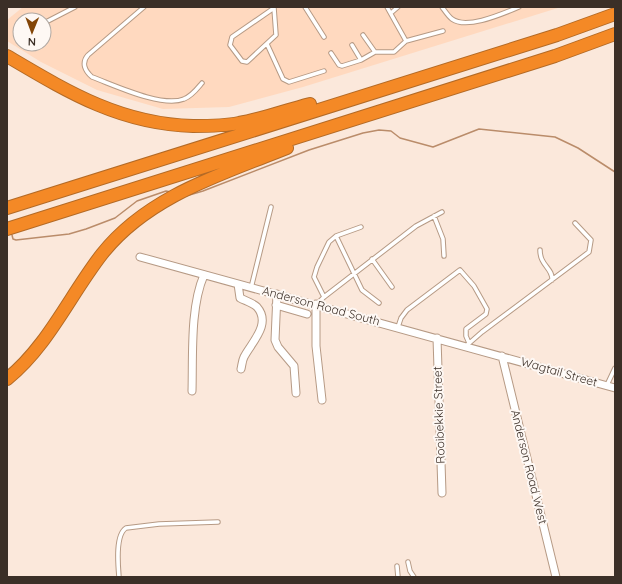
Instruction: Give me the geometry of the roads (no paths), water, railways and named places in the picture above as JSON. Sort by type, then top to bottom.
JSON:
[{"type":"highway","points":[[7,208],[557,35],[615,14]]},
{"type":"highway","points":[[7,229],[555,56],[615,34]]},
{"type":"highway","points":[[7,56],[78,97],[108,110],[149,121],[194,126],[238,124],[454,67]]},
{"type":"highway","points":[[7,379],[30,357],[103,253],[121,234],[151,210],[177,193],[202,182],[381,110]]},
{"type":"street","name":"Anderson Road South","points":[[140,257],[437,338],[468,345],[502,356]]},
{"type":"street","points":[[192,391],[194,327],[197,296],[204,275]]},
{"type":"street","points":[[238,284],[239,297],[256,307],[262,318],[260,331],[256,342],[244,358],[241,369]]},
{"type":"street","points":[[277,294],[275,340],[278,347],[294,366],[296,393]]},
{"type":"street","points":[[316,304],[316,346],[322,400]]},
{"type":"street","points":[[276,305],[307,314]]},
{"type":"street","name":"Rooibekkie Street","points":[[437,338],[442,493]]},
{"type":"street","name":"Wagtail Street","points":[[502,356],[615,388]]},
{"type":"street","name":"Anderson Road West","points":[[502,356],[556,577]]},
{"type":"lane","points":[[52,19],[75,7]]},
{"type":"lane","points":[[144,7],[88,55],[84,63],[87,72],[92,77],[133,93],[175,101],[190,96],[202,83]]},
{"type":"lane","points":[[274,7],[276,35],[247,62],[244,62],[230,45],[229,41],[232,37],[274,7]]},
{"type":"lane","points":[[305,7],[324,37]]},
{"type":"lane","points":[[387,7],[406,41]]},
{"type":"lane","points":[[391,13],[398,7]]},
{"type":"lane","points":[[442,7],[452,20],[461,22],[489,18],[520,7]]},
{"type":"lane","points":[[331,53],[339,66],[361,60],[375,52],[394,52],[406,41],[443,31]]},
{"type":"lane","points":[[363,35],[375,52]]},
{"type":"lane","points":[[268,44],[285,81],[289,82],[324,71]]},
{"type":"lane","points":[[352,45],[361,60]]},
{"type":"lane","points":[[251,288],[271,207]]},
{"type":"lane","points":[[316,304],[416,226],[442,212]]},
{"type":"lane","points":[[434,216],[443,239],[444,256]]},
{"type":"lane","points":[[398,327],[406,310],[460,270],[474,286],[487,308],[486,314],[466,329],[468,345],[590,250],[591,240],[575,223]]},
{"type":"lane","points":[[324,297],[314,279],[314,275],[325,247],[336,236],[360,227]]},
{"type":"lane","points":[[336,236],[365,294],[379,303]]},
{"type":"lane","points":[[540,250],[541,260],[552,274],[552,280]]},
{"type":"lane","points":[[372,259],[392,288]]},
{"type":"lane","points":[[607,386],[615,368]]},
{"type":"lane","points":[[120,577],[118,549],[120,533],[126,528],[159,524],[218,522]]},
{"type":"lane","points":[[408,562],[410,571],[414,577]]},
{"type":"lane","points":[[397,566],[398,577]]},
{"type":"waterway","points":[[186,196],[203,191],[309,150],[363,133],[379,130],[391,131],[400,138],[433,147],[479,129],[555,137],[578,148],[615,172]]},
{"type":"waterway","points":[[12,235],[13,239],[16,240],[69,234],[115,218],[137,201],[166,191],[171,192]]}]
